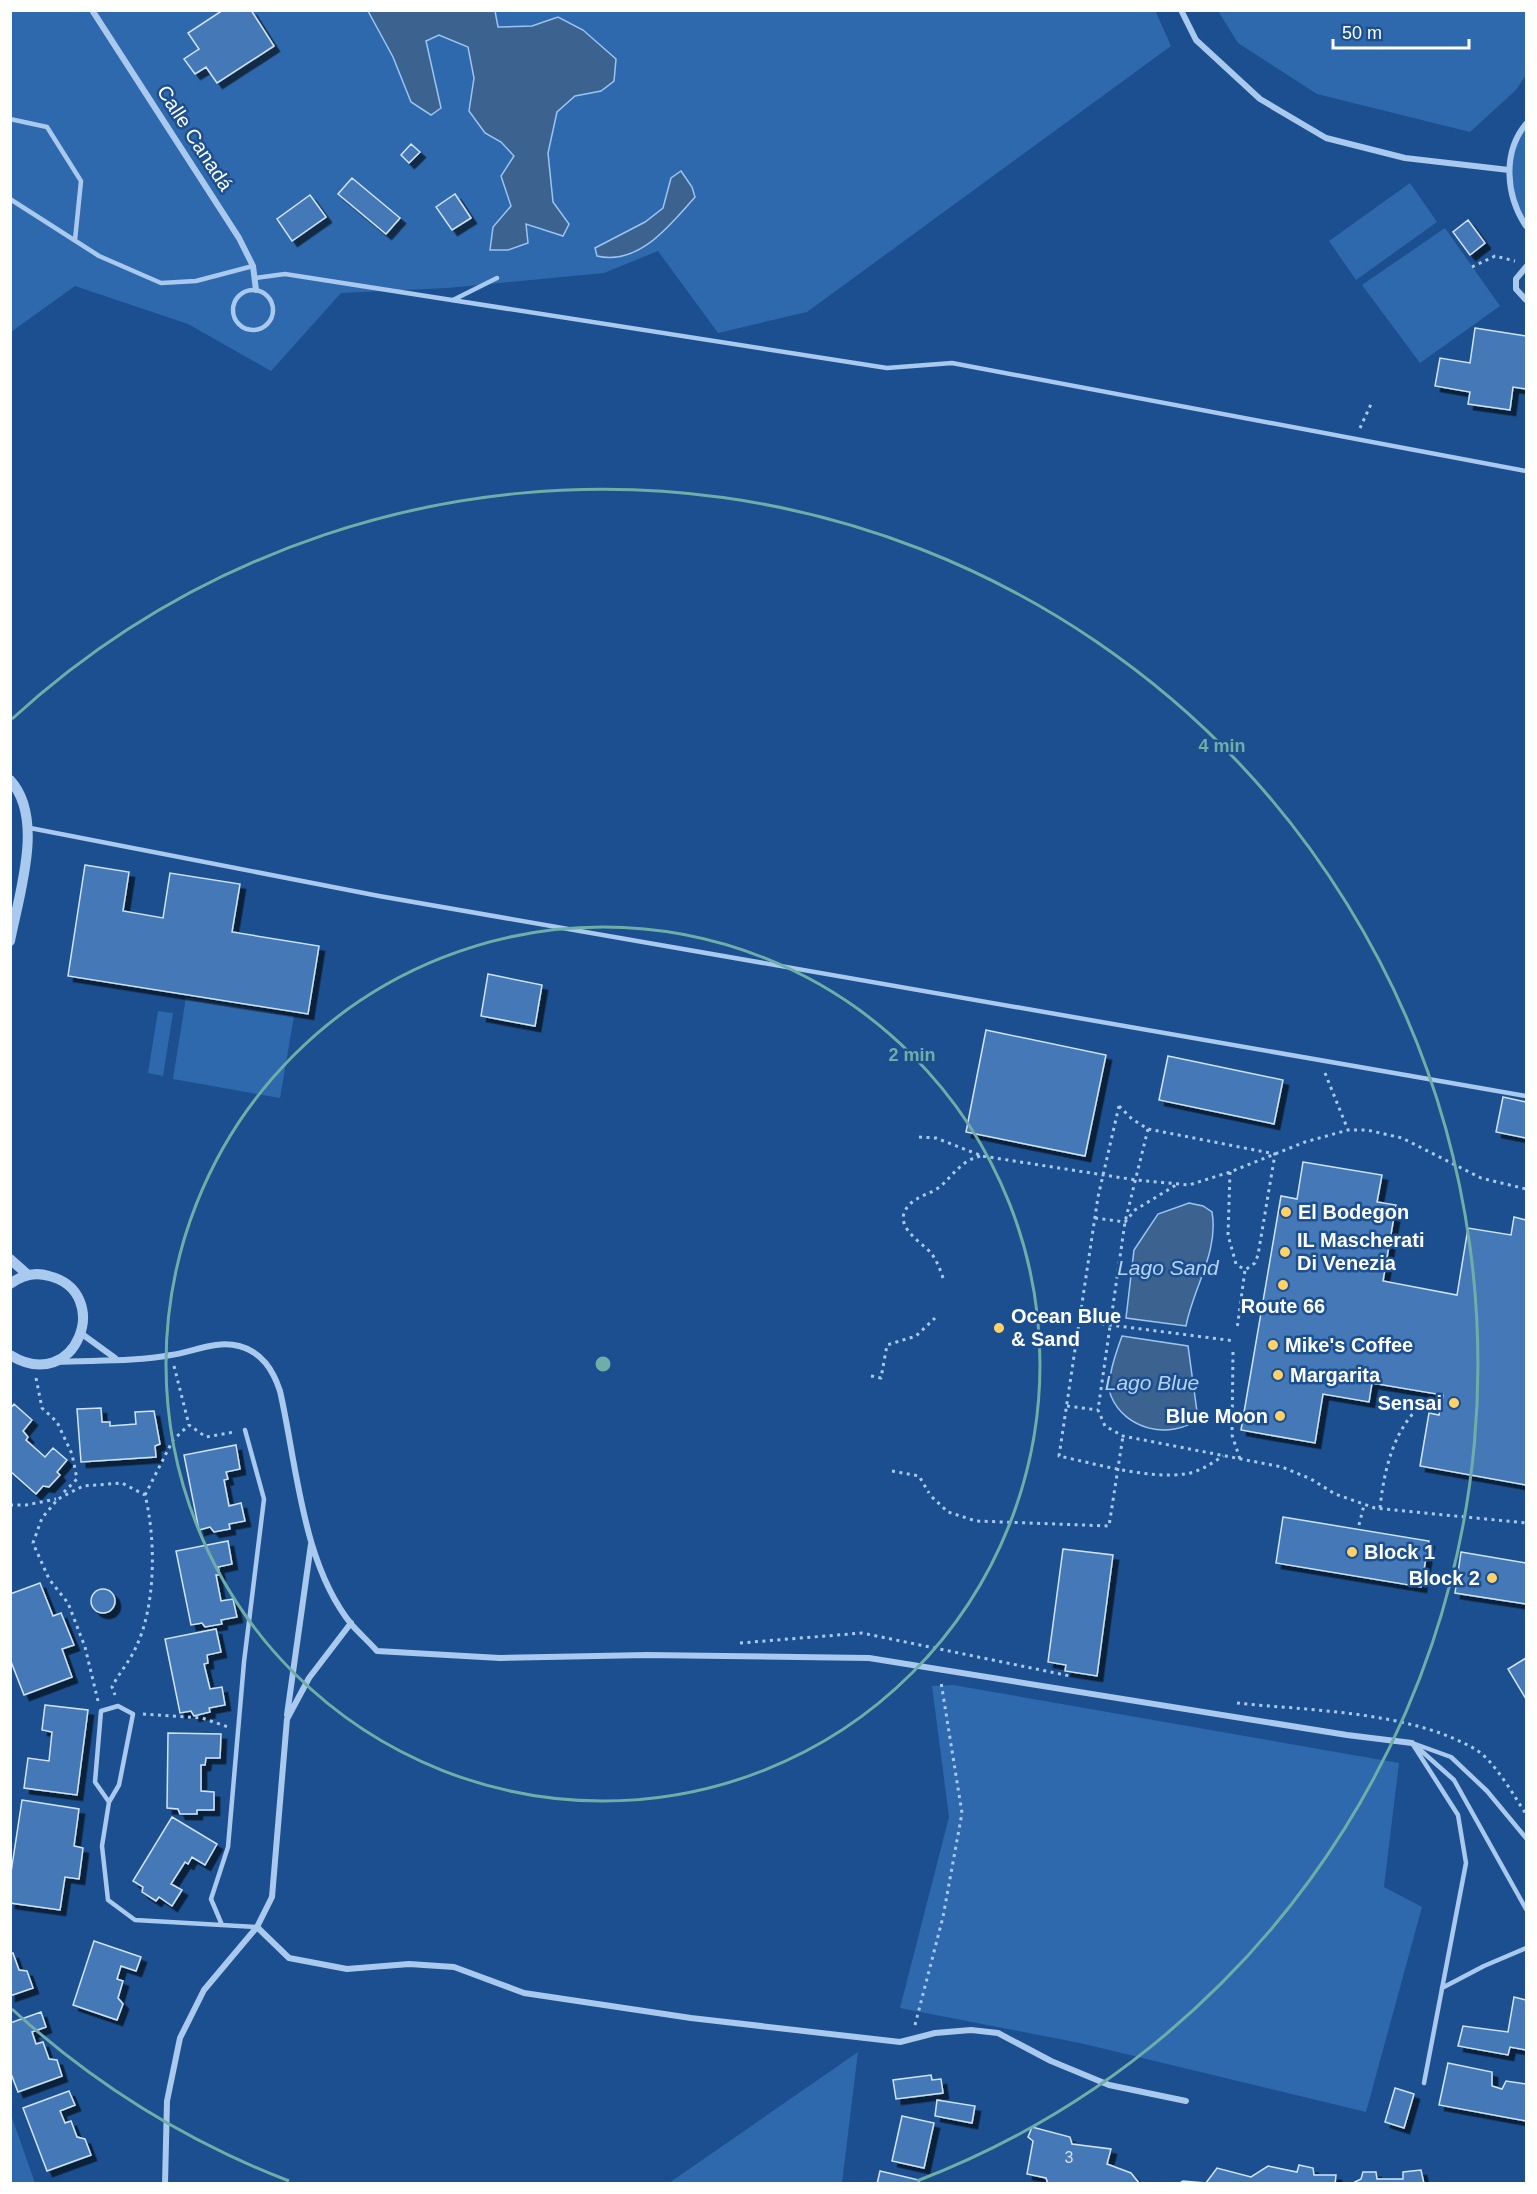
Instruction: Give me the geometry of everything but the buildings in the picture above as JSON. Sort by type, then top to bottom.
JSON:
[{"type":"street","name":"Calle Canadá","points":[[92,10],[200,176],[254,267],[256,290]]},
{"type":"street","points":[[1181,10],[1196,40],[1260,99],[1326,138],[1404,158],[1509,170]]},
{"type":"street","points":[[1527,124],[1513,149],[1509,170],[1510,186],[1518,213],[1527,226]]},
{"type":"street","points":[[1525,268],[1516,279],[1516,289],[1527,300]]},
{"type":"street","points":[[10,780],[22,795],[30,828],[10,941]]},
{"type":"street","points":[[10,1259],[28,1275]]},
{"type":"street","points":[[10,1284],[28,1275],[42,1274],[67,1284],[82,1307],[84,1321],[82,1334],[75,1346],[53,1363]]},
{"type":"street","points":[[82,1334],[115,1359]]},
{"type":"street","points":[[10,1363],[53,1363],[171,1355],[216,1345],[238,1345],[254,1352],[264,1360],[274,1374],[280,1391],[311,1544],[330,1590],[351,1623],[377,1651],[500,1658],[647,1655],[869,1658],[1412,1743]]},
{"type":"street","points":[[10,1356],[29,1364]]},
{"type":"street","points":[[165,2184],[167,2101],[180,2038],[204,1990],[257,1927],[272,1897],[286,1719],[311,1544]]},
{"type":"street","points":[[286,1719],[309,1678],[351,1623]]},
{"type":"street","points":[[257,1927],[289,1958],[347,1969],[409,1965],[454,1967],[524,1993],[784,2029],[900,2042],[935,2033],[971,2030],[998,2033],[1051,2061],[1109,2085],[1186,2102]]},
{"type":"lane","points":[[10,119],[47,127],[81,181],[75,240]]},
{"type":"lane","points":[[10,199],[99,256],[161,283],[196,281],[254,267]]},
{"type":"lane","points":[[255,278],[285,274],[887,368],[952,363],[1527,471]]},
{"type":"lane","points":[[453,300],[497,278]]},
{"type":"lane","points":[[256,290],[268,296],[274,308],[273,315],[261,330],[247,330],[241,327],[233,316],[234,303],[243,293],[256,290]]},
{"type":"lane","points":[[30,828],[379,896],[1527,1096]]},
{"type":"lane","points":[[222,1925],[210,1899],[228,1847],[238,1730],[264,1499],[245,1430]]},
{"type":"lane","points":[[109,1802],[95,1782],[101,1711],[118,1706],[133,1714],[119,1785],[109,1802],[102,1846],[108,1900],[135,1920],[257,1927]]},
{"type":"lane","points":[[1412,1743],[1451,1757],[1487,1791],[1527,1838]]},
{"type":"lane","points":[[1412,1743],[1454,1780],[1527,1909]]},
{"type":"lane","points":[[1412,1743],[1458,1815],[1466,1863],[1424,2083]]},
{"type":"lane","points":[[1442,1988],[1484,1966],[1527,1948]]},
{"type":"path","points":[[1472,267],[1496,256],[1516,262],[1525,268]]},
{"type":"path","points":[[1355,439],[1372,402]]},
{"type":"path","points":[[1319,1060],[1348,1130]]},
{"type":"path","points":[[1223,1456],[1202,1469],[1186,1474],[1118,1468],[1059,1456],[1095,1218],[1119,1106],[1132,1119],[1148,1129],[1275,1154]]},
{"type":"path","points":[[1148,1129],[1125,1222],[1110,1325],[1098,1410],[1105,1426],[1122,1436],[1282,1467],[1311,1479],[1335,1494],[1364,1505],[1527,1523]]},
{"type":"path","points":[[919,1137],[936,1138],[982,1156],[1177,1185],[1208,1180],[1275,1154],[1348,1130],[1367,1130],[1394,1136],[1481,1178],[1527,1189]]},
{"type":"path","points":[[1237,1329],[1245,1270],[1255,1263],[1258,1256],[1275,1154]]},
{"type":"path","points":[[943,1278],[932,1254],[908,1233],[904,1223],[907,1209],[914,1201],[941,1186],[967,1161],[982,1156]]},
{"type":"path","points":[[1230,1172],[1229,1243],[1236,1264],[1245,1270]]},
{"type":"path","points":[[1125,1222],[1135,1210],[1177,1185]]},
{"type":"path","points":[[1095,1218],[1125,1222]]},
{"type":"path","points":[[871,1376],[881,1378],[887,1345],[916,1336],[935,1318]]},
{"type":"path","points":[[1079,1321],[1235,1341]]},
{"type":"path","points":[[1233,1352],[1232,1435],[1240,1458]]},
{"type":"path","points":[[171,1355],[189,1425],[206,1437],[245,1430]]},
{"type":"path","points":[[29,1364],[42,1408],[57,1422],[72,1454],[77,1479],[42,1518],[33,1543],[49,1579],[68,1603],[85,1647],[101,1711]]},
{"type":"path","points":[[1380,1508],[1390,1457],[1402,1429],[1419,1407],[1430,1399],[1439,1401]]},
{"type":"path","points":[[1067,1406],[1098,1410]]},
{"type":"path","points":[[118,1706],[112,1687],[136,1647],[149,1606],[152,1551],[150,1516],[145,1495],[173,1440],[189,1425]]},
{"type":"path","points":[[892,1471],[919,1476],[931,1495],[948,1512],[976,1521],[1109,1526],[1122,1436]]},
{"type":"path","points":[[10,1505],[26,1505],[58,1499],[83,1486],[122,1483],[145,1495]]},
{"type":"path","points":[[1359,1525],[1364,1505]]},
{"type":"path","points":[[914,2038],[917,2010],[943,1917],[962,1813],[939,1669],[939,1650]]},
{"type":"path","points":[[133,1714],[202,1718],[238,1730]]},
{"type":"shaded area","points":[[1155,10],[1171,46],[807,312],[718,333],[658,251],[604,273],[447,288],[341,293],[271,371],[188,324],[75,286],[11,332],[11,11]]},
{"type":"shaded area","points":[[1218,11],[1526,11],[1526,75],[1516,90],[1470,132],[1317,94],[1238,43]]},
{"type":"shaded area","points":[[1526,124],[1526,226],[1512,189],[1511,161],[1519,135]]},
{"type":"shaded area","points":[[1410,183],[1437,222],[1356,280],[1329,241]]},
{"type":"shaded area","points":[[1445,228],[1500,306],[1420,363],[1362,285]]},
{"type":"shaded area","points":[[186,997],[294,1016],[280,1098],[173,1079]]},
{"type":"shaded area","points":[[158,1011],[173,1013],[163,1076],[148,1073]]},
{"type":"shaded area","points":[[953,1685],[1399,1763],[1384,1887],[1422,1907],[1366,2112],[1080,2043],[900,2008],[949,1817],[932,1686]]},
{"type":"shaded area","points":[[858,2052],[842,2183],[669,2183]]},
{"type":"shaded area","points":[[11,2115],[35,2183],[11,2183]]},
{"type":"water","points":[[368,11],[495,11],[498,27],[532,26],[558,17],[583,30],[616,59],[614,81],[601,91],[575,96],[557,112],[548,153],[553,202],[569,224],[563,236],[526,224],[528,243],[508,250],[490,250],[493,227],[511,206],[501,176],[514,156],[501,142],[485,133],[469,111],[474,78],[468,47],[439,35],[426,41],[441,108],[431,115],[411,102],[393,57]]},
{"type":"water","points":[[681,171],[692,187],[695,197],[664,231],[640,249],[627,255],[597,256],[595,248],[645,222],[663,208],[671,178]]},
{"type":"water","name":"Lago Sand","points":[[1189,1203],[1203,1206],[1212,1212],[1213,1227],[1209,1256],[1186,1326],[1126,1318],[1134,1250],[1158,1214]]},
{"type":"water","name":"Lago Blue","points":[[1122,1336],[1188,1346],[1198,1419],[1175,1429],[1162,1430],[1137,1424],[1118,1408],[1111,1396],[1109,1383]]},
{"type":"place","name":"El Bodegon","points":[[1286,1212]]},
{"type":"place","name":"IL Mascherati Di Venezia","points":[[1285,1252]]},
{"type":"place","name":"Route 66","points":[[1283,1285]]},
{"type":"place","name":"Ocean Blue & Sand","points":[[999,1328]]},
{"type":"place","name":"Mike's Coffee","points":[[1273,1345]]},
{"type":"place","name":"Margarita","points":[[1278,1375]]},
{"type":"place","name":"Sensai","points":[[1454,1403]]},
{"type":"place","name":"Blue Moon","points":[[1280,1416]]},
{"type":"place","name":"Block 1","points":[[1352,1552]]},
{"type":"place","name":"Block 2","points":[[1492,1578]]}]
